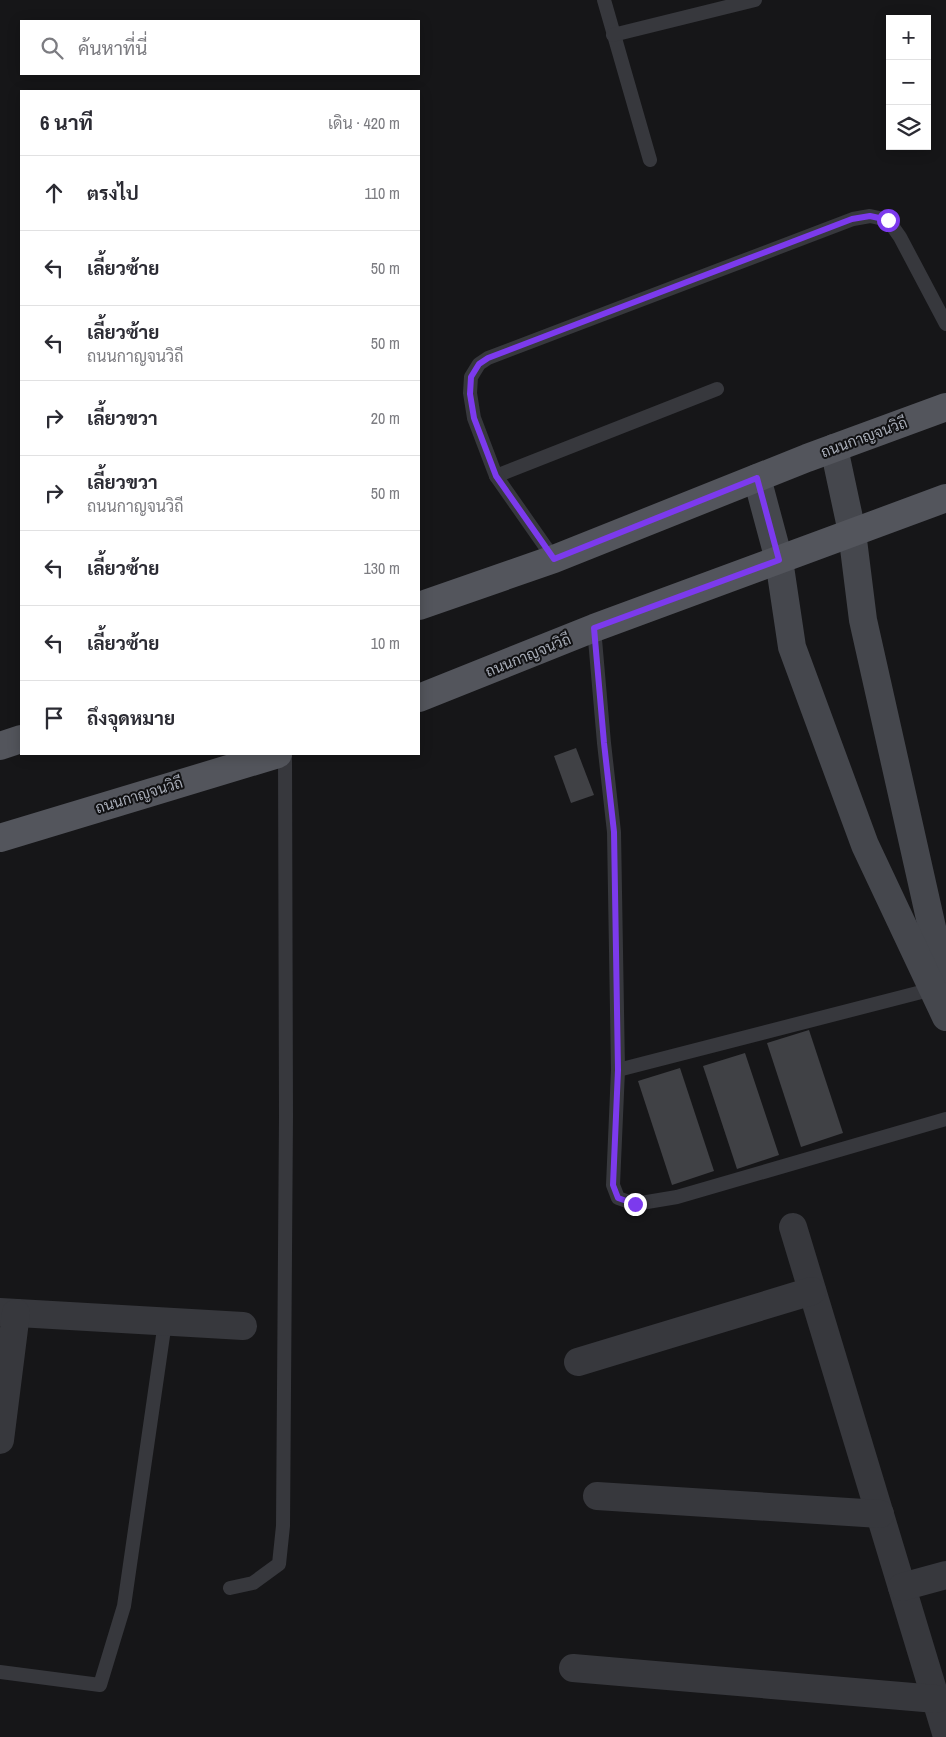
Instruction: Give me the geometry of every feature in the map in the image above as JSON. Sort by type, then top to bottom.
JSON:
[{"type":"main road","name":"ถนนกาญจนวิถี","points":[[420,606],[554,559],[834,448],[946,408]]},
{"type":"main road","points":[[834,448],[852,532],[863,620],[946,1017]]},
{"type":"main road","points":[[757,478],[779,560],[792,647],[865,846],[940,990]]},
{"type":"main road","name":"ถนนกาญจนวิถี","points":[[420,698],[594,628],[946,498]]},
{"type":"main road","points":[[0,746],[20,739]]},
{"type":"main road","name":"ถนนกาญจนวิถี","points":[[0,838],[275,755]]},
{"type":"street","points":[[792,1227],[946,1733]]},
{"type":"street","points":[[578,1362],[812,1291]]},
{"type":"street","points":[[0,1440],[8,1313],[244,1326]]},
{"type":"street","points":[[597,1496],[880,1514]]},
{"type":"street","points":[[902,1587],[946,1575]]},
{"type":"street","points":[[573,1668],[936,1699]]},
{"type":"lane","points":[[604,0],[650,160]]},
{"type":"lane","points":[[613,35],[755,0]]},
{"type":"lane","points":[[554,559],[496,476],[474,418],[470,394],[471,377],[479,364],[488,358],[852,219],[870,216],[888,220],[900,237],[946,324]]},
{"type":"lane","points":[[496,476],[717,389]]},
{"type":"lane","points":[[594,628],[614,832],[618,1070],[613,1185],[618,1198],[635,1204],[677,1197],[946,1119]]},
{"type":"lane","points":[[230,1588],[253,1583],[279,1564],[283,1526],[286,1126],[285,755]]},
{"type":"lane","points":[[618,1070],[940,990]]},
{"type":"lane","points":[[0,1672],[100,1685],[124,1606],[165,1322]]},
{"type":"building","points":[[576,748],[594,795],[571,803],[554,756]]},
{"type":"building","points":[[809,1030],[843,1133],[801,1147],[767,1043]]},
{"type":"building","points":[[745,1053],[779,1155],[737,1169],[703,1066]]},
{"type":"building","points":[[680,1068],[714,1171],[672,1185],[638,1081]]},
{"type":"route","points":[[635,1204],[618,1198],[613,1185],[618,1070],[614,832],[594,628],[779,560],[757,478],[554,559],[496,476],[474,418],[470,394],[471,377],[479,364],[488,358],[852,219],[870,216],[888,220]]}]
